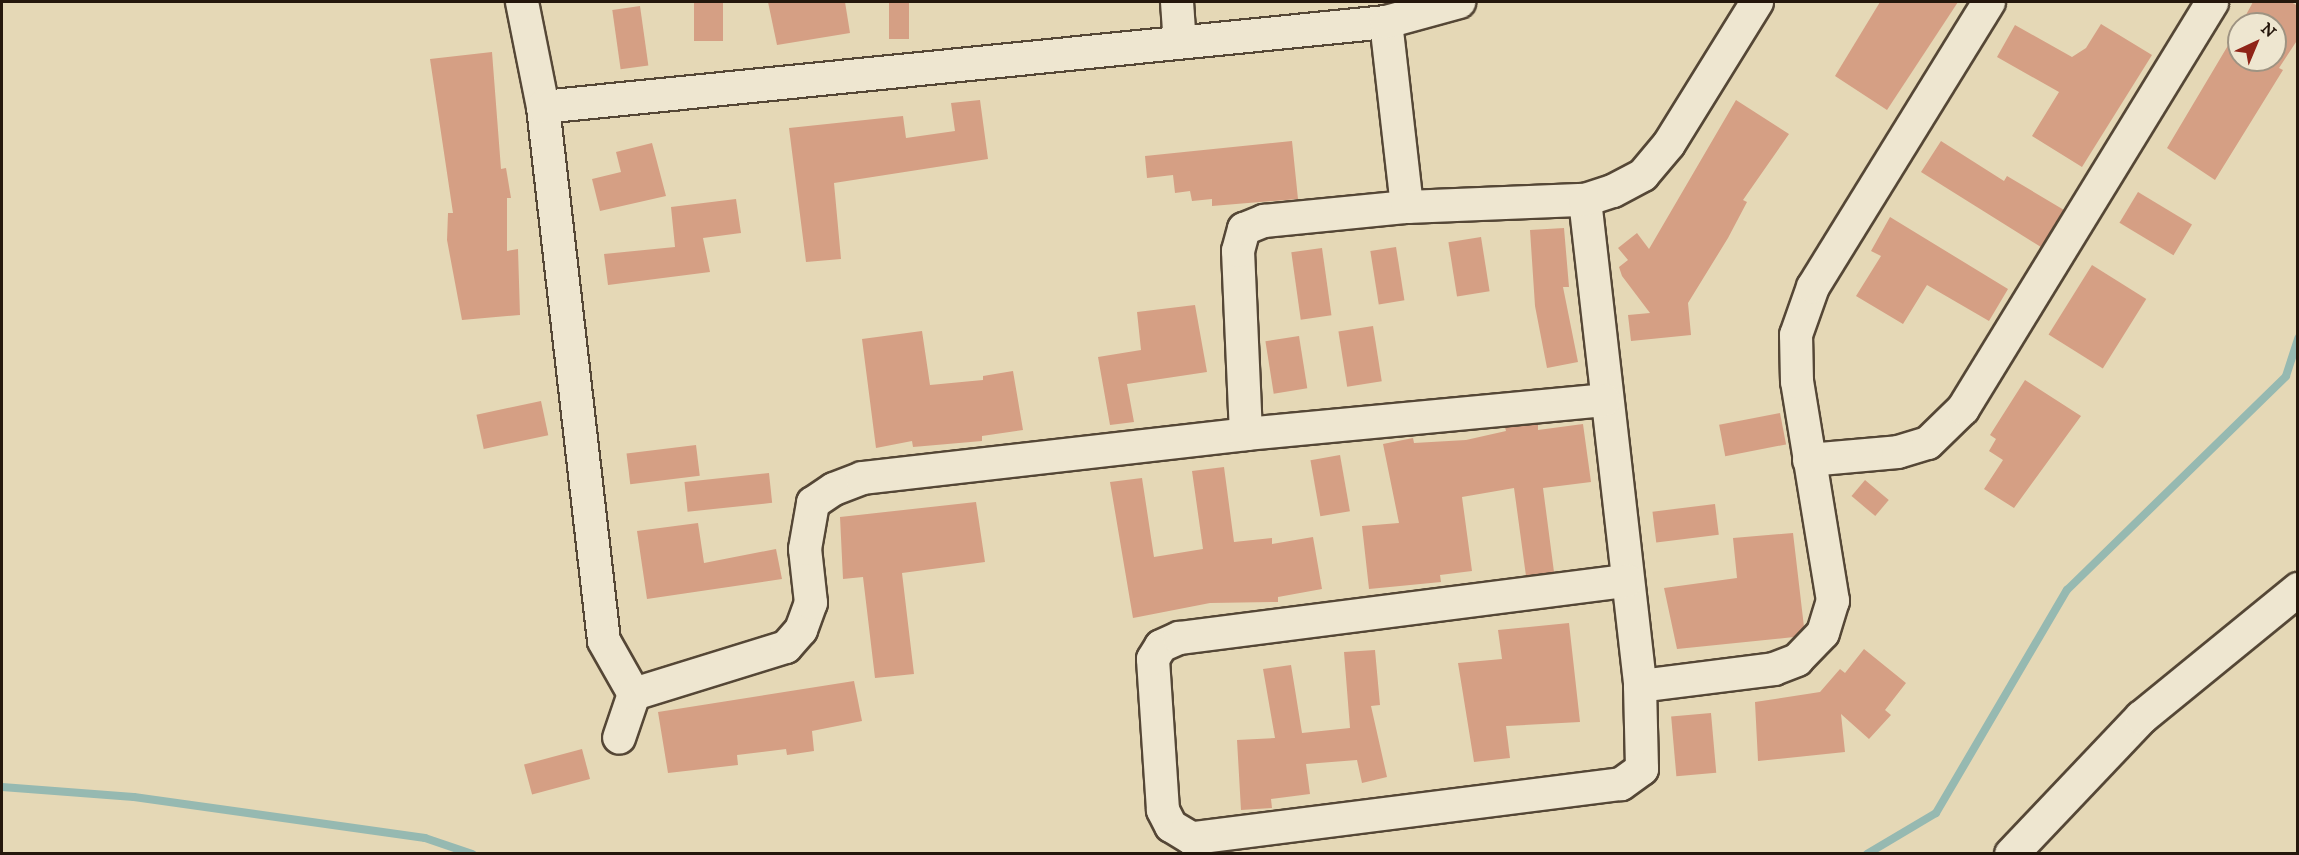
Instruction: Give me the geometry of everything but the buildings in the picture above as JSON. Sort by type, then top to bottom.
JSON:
[{"type":"street","points":[[522,2],[543,107],[604,641],[634,694],[619,738]]},
{"type":"street","points":[[1178,2],[1180,41]]},
{"type":"street","points":[[543,107],[1386,22],[1459,2]]},
{"type":"street","points":[[1246,434],[1238,251],[1244,229],[1264,221],[1407,207],[1585,200],[1643,175],[1669,144],[1757,2]]},
{"type":"street","points":[[1640,686],[1774,669],[1797,660],[1823,633],[1833,601],[1797,382],[1796,335],[1814,287],[1989,2]]},
{"type":"street","points":[[1809,460],[1898,452],[1928,443],[1963,409],[2212,2]]},
{"type":"street","points":[[1386,22],[1407,207]]},
{"type":"street","points":[[1585,200],[1604,399],[1627,581],[1640,686],[1642,769],[1622,784],[1191,838],[1171,826],[1163,810],[1153,659],[1161,646],[1179,638],[1627,581]]},
{"type":"street","points":[[634,694],[786,647],[801,630],[812,603],[805,549],[813,503],[834,489],[862,478],[1246,434],[1604,399]]},
{"type":"street","points":[[2011,854],[2140,717],[2298,590]]},
{"type":"waterway","points":[[1867,854],[1936,813],[2067,590],[2286,376],[2298,338]]},
{"type":"waterway","points":[[2,787],[134,797],[425,838],[472,854]]}]
